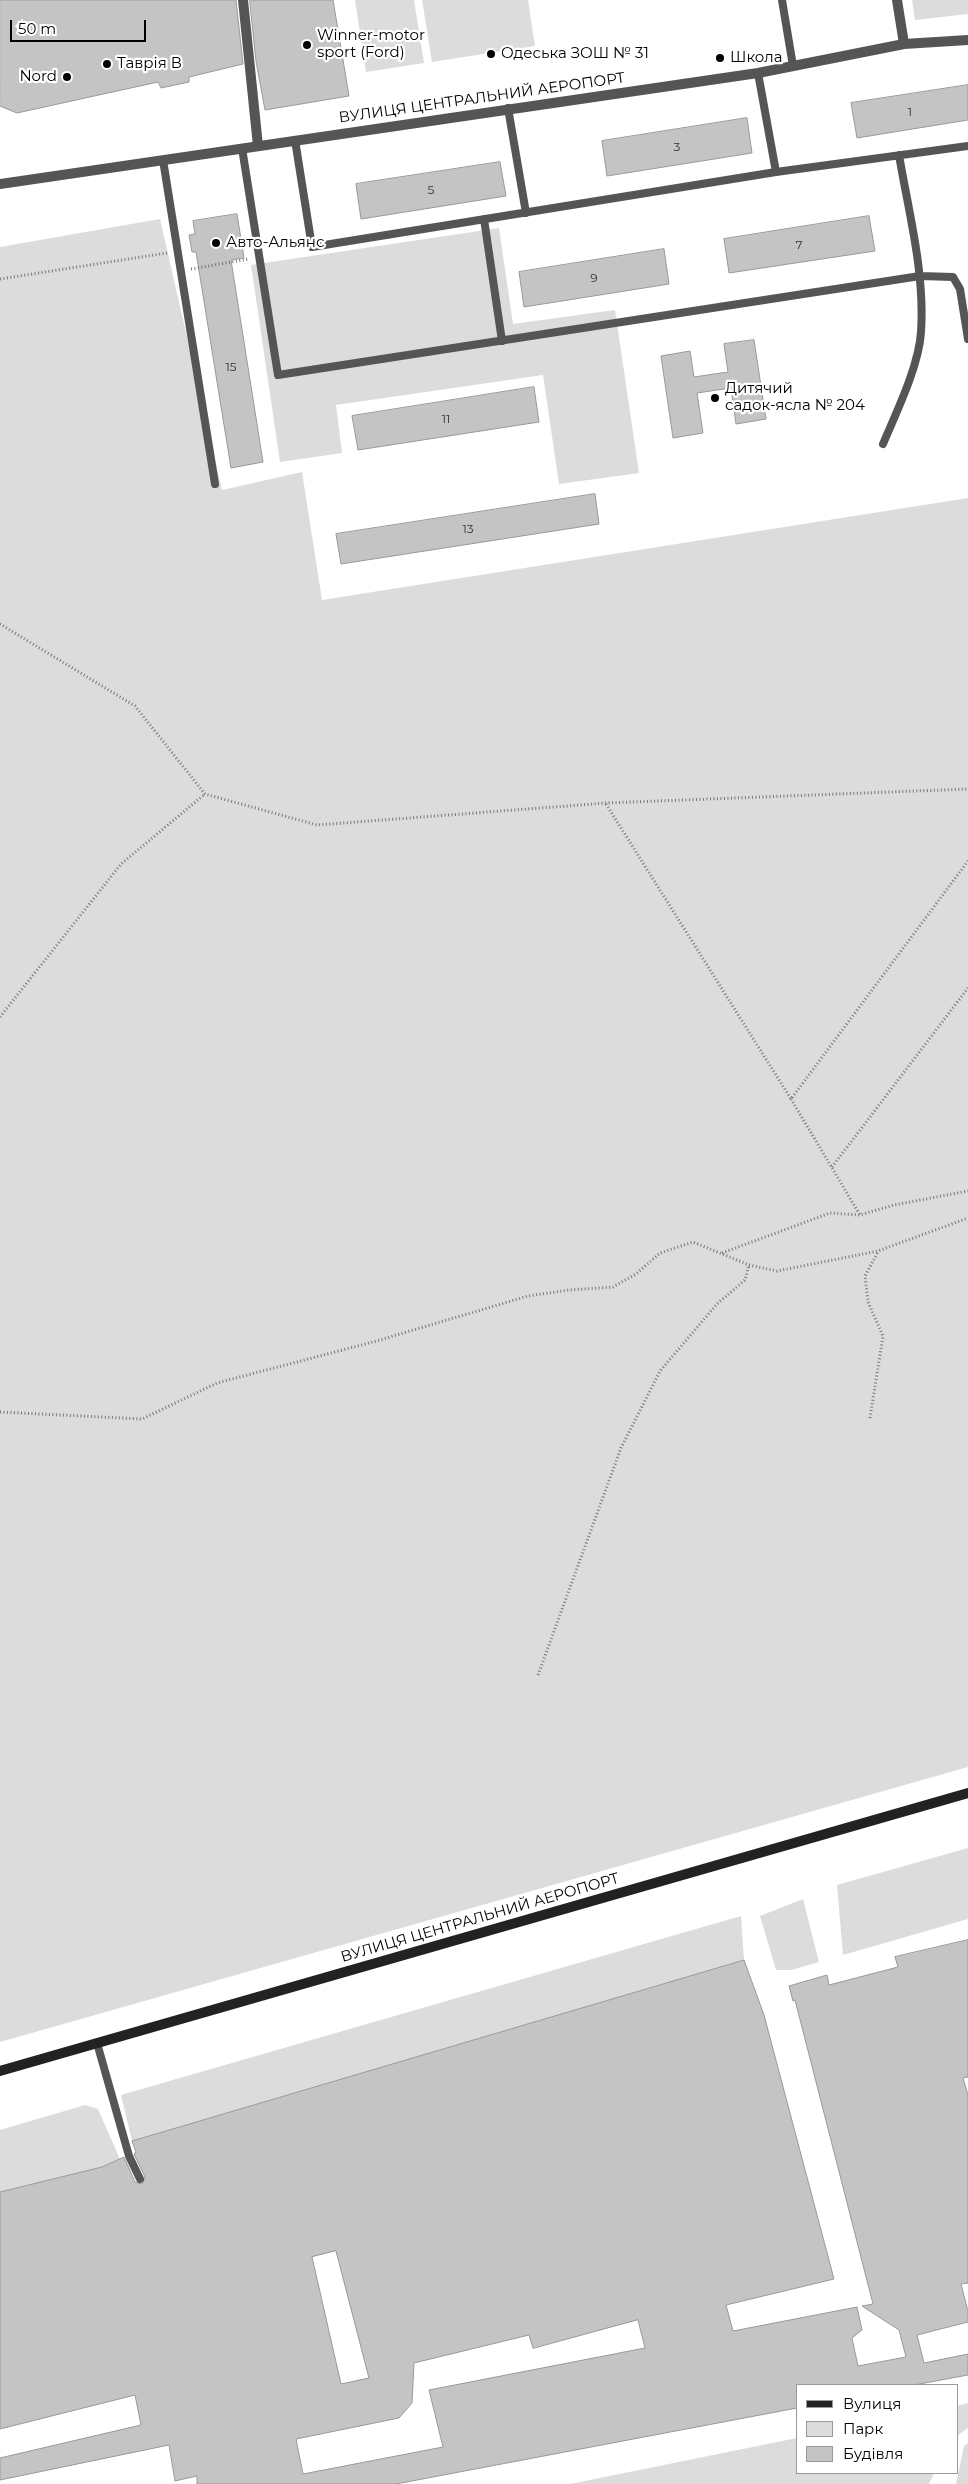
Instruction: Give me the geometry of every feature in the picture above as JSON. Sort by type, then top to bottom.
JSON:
[{"type":"main road","name":"ВУЛИЦЯ ЦЕНТРАЛЬНИЙ АЕРОПОРТ","points":[[0,2071],[968,1793]]},
{"type":"street","points":[[243,0],[258,146]]},
{"type":"street","points":[[897,0],[904,44]]},
{"type":"street","name":"ВУЛИЦЯ ЦЕНТРАЛЬНИЙ АЕРОПОРТ","points":[[0,184],[508,108],[758,73],[904,44],[968,40]]},
{"type":"lane","points":[[782,0],[793,66]]},
{"type":"lane","points":[[758,73],[776,172]]},
{"type":"lane","points":[[508,108],[526,213]]},
{"type":"lane","points":[[295,140],[312,247],[776,172],[968,146]]},
{"type":"lane","points":[[242,148],[278,375],[920,276],[953,277],[960,289],[968,339]]},
{"type":"lane","points":[[883,444],[906,390],[921,334],[920,276],[899,155]]},
{"type":"lane","points":[[163,160],[215,484]]},
{"type":"lane","points":[[484,220],[502,341]]},
{"type":"lane","points":[[97,2043],[129,2156],[140,2179]]},
{"type":"path","points":[[0,279],[178,251]]},
{"type":"path","points":[[181,270],[260,257]]},
{"type":"path","points":[[0,624],[135,706],[205,794],[317,825],[606,803],[968,789]]},
{"type":"path","points":[[0,1017],[121,864],[205,794]]},
{"type":"path","points":[[606,803],[791,1100],[860,1215]]},
{"type":"path","points":[[791,1100],[968,861]]},
{"type":"path","points":[[832,1168],[968,988]]},
{"type":"path","points":[[722,1254],[830,1213],[860,1215],[894,1205],[968,1190]]},
{"type":"path","points":[[0,1412],[142,1419],[217,1383],[373,1342],[528,1296],[569,1290],[613,1287],[636,1274],[660,1253],[693,1242],[749,1264],[777,1271],[878,1251],[968,1218]]},
{"type":"path","points":[[870,1418],[883,1336],[868,1302],[865,1276],[878,1251]]},
{"type":"path","points":[[538,1675],[622,1448],[660,1371],[717,1304],[745,1280],[749,1264]]},
{"type":"green space","points":[[355,0],[414,0],[424,63],[366,72]]},
{"type":"green space","points":[[422,0],[528,0],[535,46],[432,62]]},
{"type":"green space","points":[[912,0],[968,0],[968,14],[915,20]]},
{"type":"green space","points":[[160,219],[222,490],[302,472],[322,600],[968,498],[968,1767],[0,2042],[0,247]]},
{"type":"green space","points":[[499,228],[513,324],[615,310],[639,473],[559,484],[543,375],[336,405],[342,453],[280,462],[251,265]]},
{"type":"green space","points":[[968,1848],[968,1919],[843,1955],[837,1885]]},
{"type":"green space","points":[[803,1899],[819,1962],[791,1970],[776,1970],[760,1916]]},
{"type":"green space","points":[[741,1916],[744,1960],[132,2141],[121,2095]]},
{"type":"green space","points":[[85,2105],[98,2109],[120,2159],[102,2167],[0,2192],[0,2130]]},
{"type":"green space","points":[[968,2403],[968,2428],[958,2435],[958,2406]]},
{"type":"green space","points":[[796,2438],[796,2474],[934,2474],[929,2484],[570,2484]]},
{"type":"green space","points":[[968,2443],[968,2484],[956,2484],[964,2446]]},
{"type":"building","points":[[0,0],[236,0],[243,64],[189,77],[189,82],[161,88],[158,82],[17,113],[0,106]]},
{"type":"building","points":[[250,0],[333,0],[349,96],[265,110],[256,61]]},
{"type":"building","points":[[968,85],[968,120],[857,138],[851,103]]},
{"type":"building","points":[[747,118],[752,153],[607,176],[602,141]]},
{"type":"building","points":[[500,162],[506,196],[361,219],[356,184]]},
{"type":"building","points":[[237,214],[244,258],[231,260],[263,462],[231,468],[196,252],[192,252],[189,235],[195,234],[193,221]]},
{"type":"building","points":[[869,216],[875,251],[729,273],[724,239]]},
{"type":"building","points":[[664,249],[669,284],[524,307],[519,272]]},
{"type":"building","points":[[754,340],[766,419],[736,424],[731,388],[697,393],[703,433],[673,438],[661,356],[690,351],[694,377],[728,372],[724,344]]},
{"type":"building","points":[[534,387],[539,422],[358,450],[352,416]]},
{"type":"building","points":[[595,494],[599,524],[341,564],[336,534]]},
{"type":"building","points":[[968,1940],[968,2077],[963,2078],[968,2095],[968,2283],[961,2284],[968,2311],[968,2322],[917,2335],[924,2363],[968,2354],[968,2375],[919,2384],[796,2384],[796,2408],[396,2484],[197,2484],[197,2476],[175,2481],[169,2445],[0,2480],[0,2458],[141,2425],[135,2395],[0,2429],[0,2192],[102,2167],[124,2157],[135,2182],[142,2184],[145,2177],[134,2154],[136,2152],[132,2141],[744,1960],[764,2015],[834,2279],[726,2305],[733,2331],[857,2307],[862,2330],[852,2338],[858,2366],[906,2357],[899,2330],[862,2306],[873,2304],[795,2000],[793,2001],[789,1986],[827,1975],[829,1985],[898,1967],[895,1957]],"holes":[[[336,2251],[369,2378],[341,2384],[312,2257]],[[638,2320],[645,2348],[429,2390],[443,2447],[303,2474],[296,2439],[399,2418],[412,2403],[414,2363],[529,2335],[533,2348]]]},
{"type":"place","name":"Winner-motor sport (Ford)","points":[[307,45]]},
{"type":"place","name":"Одеська ЗОШ № 31","points":[[491,54]]},
{"type":"place","name":"Школа","points":[[720,58]]},
{"type":"place","name":"Таврія В","points":[[107,64]]},
{"type":"place","name":"Nord","points":[[67,77]]},
{"type":"place","name":"Авто-Альянс","points":[[216,243]]},
{"type":"place","name":"Дитячий садок-ясла № 204","points":[[715,398]]}]
